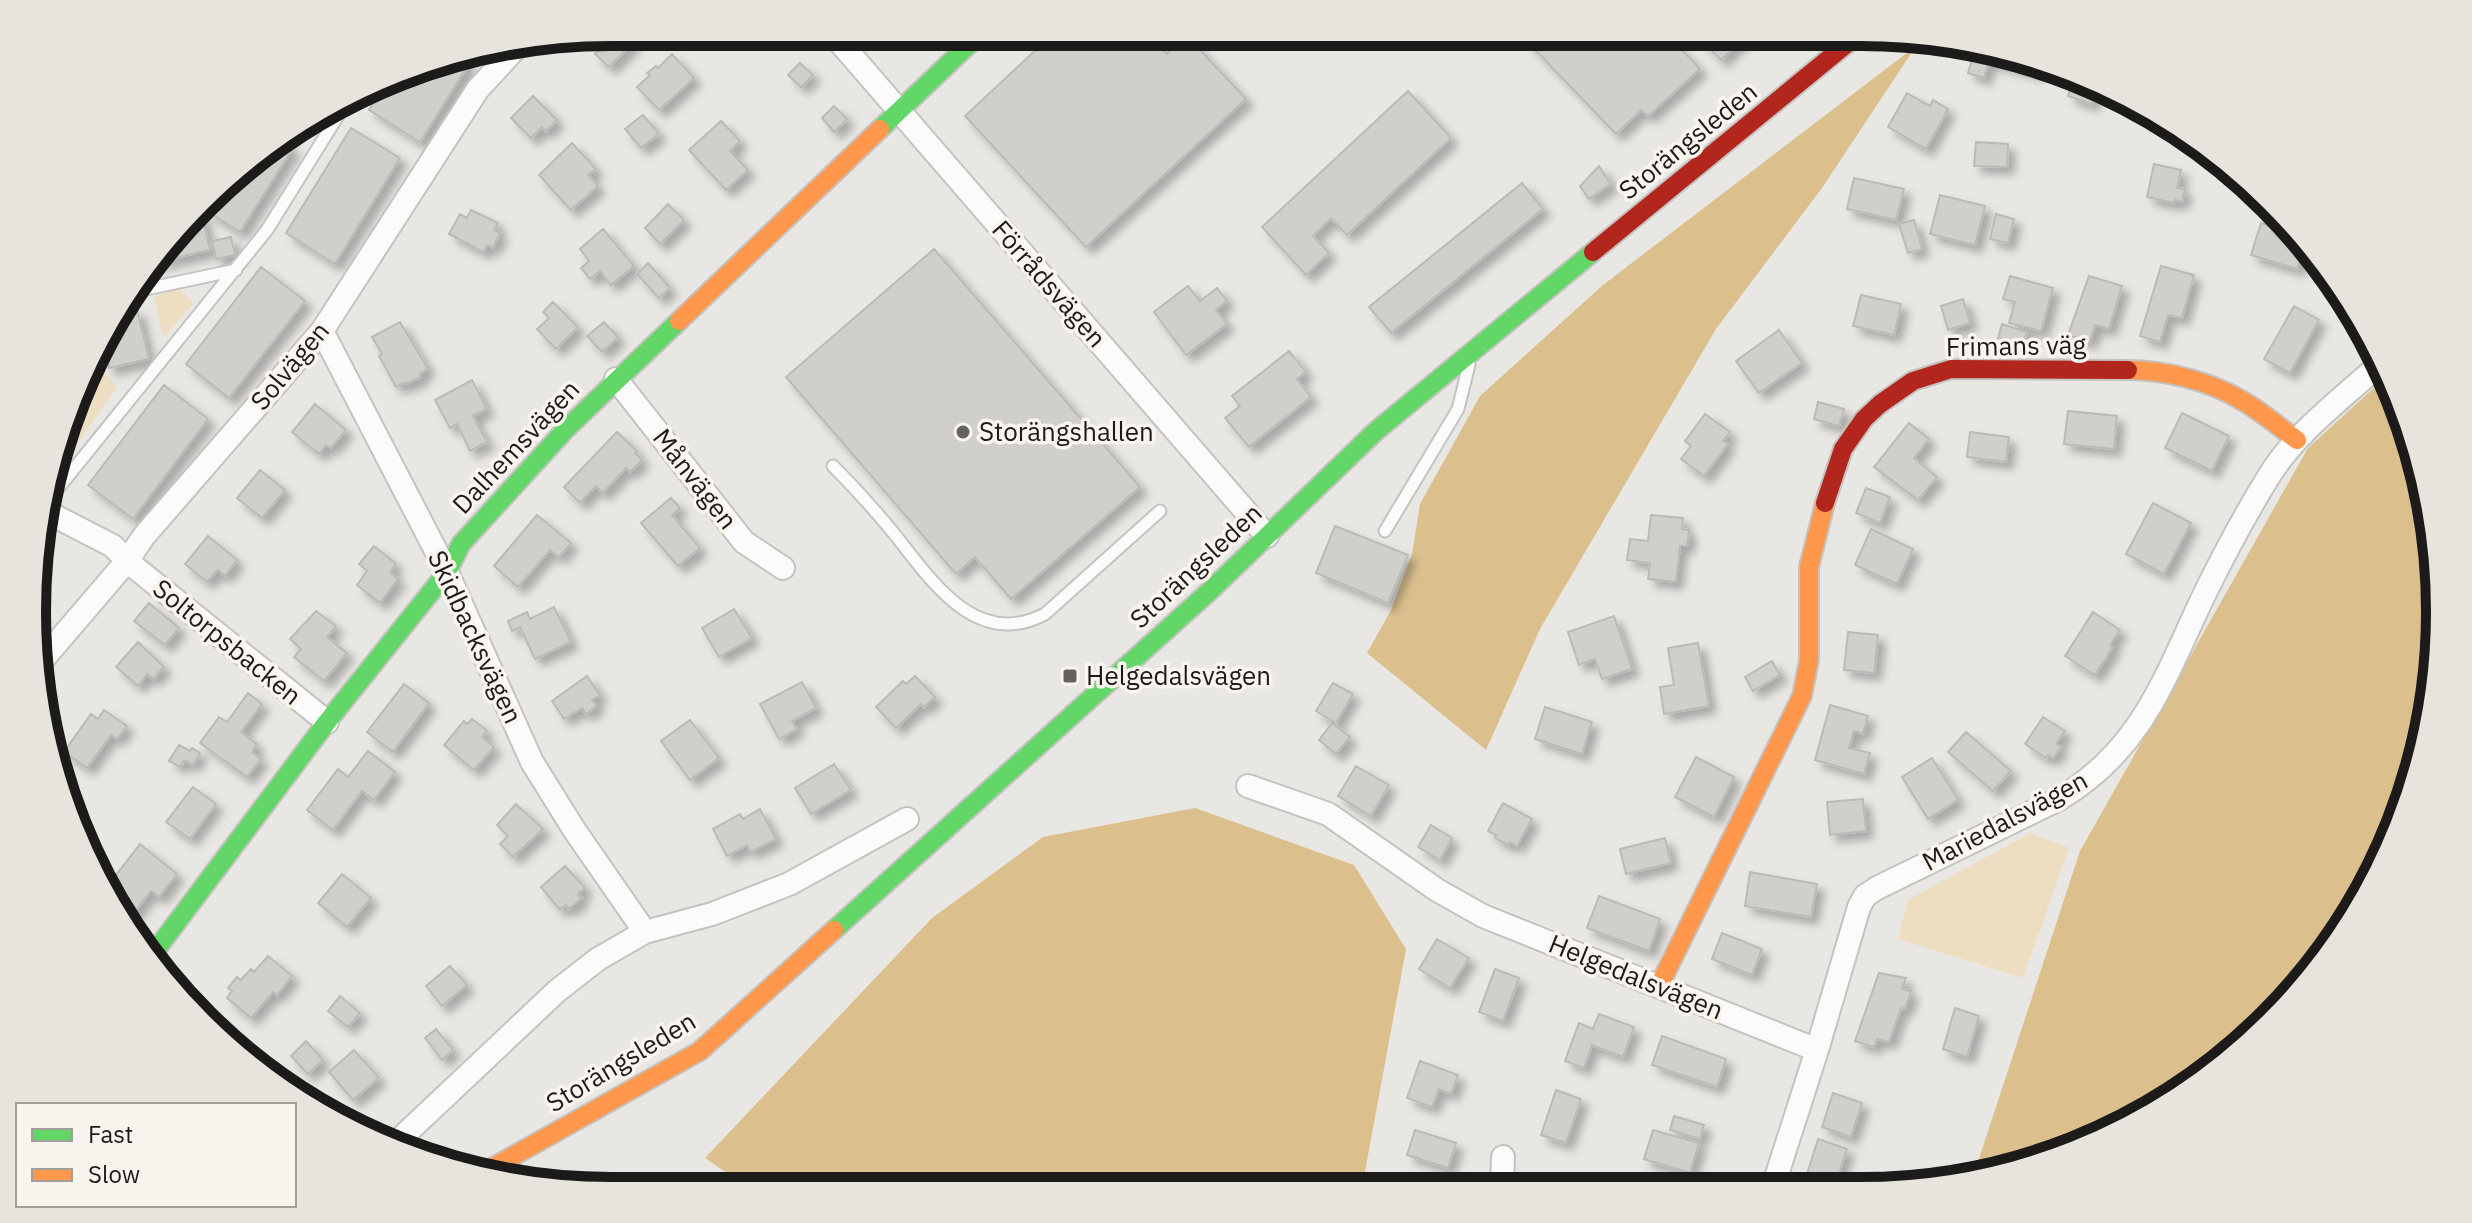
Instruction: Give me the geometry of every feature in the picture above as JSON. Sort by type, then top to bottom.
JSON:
[{"type":"street","name":"Förrådsvägen","points":[[843,46],[1267,536]]},
{"type":"street","name":"Dalhemsvägen","points":[[157,948],[327,722],[447,572],[461,544],[616,379],[685,317],[967,46]]},
{"type":"street","name":"Storängsleden","points":[[497,1165],[700,1051],[1213,588],[1376,431],[1844,46]]},
{"type":"street","name":"Solvägen","points":[[48,654],[127,561],[144,536],[322,331],[478,89],[490,59]]},
{"type":"street","name":"Skidbacksvägen","points":[[322,331],[447,572],[532,762],[645,932]]},
{"type":"street","name":"Frimans väg","points":[[1659,986],[1802,696],[1809,660],[1809,567],[1827,494],[1843,449],[1864,419],[1880,404],[1913,381],[1951,369],[2156,370],[2187,378],[2240,399],[2297,440]]},
{"type":"street","name":"Mariedalsvägen","points":[[1776,1177],[1859,907],[1865,896],[2059,799],[2104,768],[2147,713],[2228,548],[2270,473],[2297,440],[2372,371]]},
{"type":"street","name":"Månvägen","points":[[616,379],[744,542],[783,568]]},
{"type":"street","name":"Soltorpsbacken","points":[[55,516],[113,546],[127,561],[327,722]]},
{"type":"street","name":"Helgedalsvägen","points":[[1248,786],[1328,814],[1437,890],[1483,916],[1817,1050]]},
{"type":"street","points":[[403,1137],[557,991],[598,959],[645,932],[712,914],[789,884],[907,819]]},
{"type":"street","points":[[1502,1177],[1503,1157]]},
{"type":"lane","points":[[60,486],[267,230],[337,118]]},
{"type":"lane","points":[[147,289],[236,269]]},
{"type":"lane","points":[[1385,531],[1458,409],[1471,353]]},
{"type":"lane","points":[[833,466],[865,498],[941,591],[978,617],[1000,624],[1017,625],[1045,614],[1160,511]]},
{"type":"shaded area","points":[[1914,49],[1822,188],[1716,329],[1540,629],[1486,750],[1367,653],[1391,610],[1412,554],[1420,504],[1480,396],[1603,285]]},
{"type":"shaded area","points":[[178,289],[194,303],[163,338],[154,296]]},
{"type":"shaded area","points":[[102,366],[117,387],[67,458]]},
{"type":"shaded area","points":[[2378,384],[2407,465],[2421,538],[2425,575],[2425,648],[2415,722],[2396,793],[2368,862],[2331,926],[2286,984],[2205,1060],[2175,1082],[2111,1119],[2042,1147],[1977,1165],[2080,851],[2308,448]]},
{"type":"shaded area","points":[[1195,808],[1354,865],[1406,949],[1364,1177],[733,1177],[705,1158],[932,918],[1043,837]]},
{"type":"shaded area","points":[[2030,833],[2069,848],[2023,978],[1898,939],[1908,900]]},
{"type":"building","points":[[630,46],[609,67],[595,54],[601,48]]},
{"type":"building","points":[[1040,46],[1159,46],[1167,54],[1176,46],[1196,46],[1246,99],[1086,247],[965,116]]},
{"type":"building","points":[[1531,46],[1678,46],[1700,69],[1648,116],[1641,110],[1616,134]]},
{"type":"building","points":[[1707,46],[1735,46],[1721,60]]},
{"type":"building","points":[[672,54],[694,78],[659,110],[637,87],[650,75],[647,73],[656,66],[658,68]]},
{"type":"building","points":[[1973,57],[1989,61],[1984,78],[1968,73]]},
{"type":"building","points":[[800,63],[813,75],[801,87],[788,75]]},
{"type":"building","points":[[469,64],[420,142],[369,110],[377,97]]},
{"type":"building","points":[[2071,87],[2094,96],[2092,104],[2068,96]]},
{"type":"building","points":[[1408,91],[1451,138],[1347,235],[1331,218],[1313,236],[1329,253],[1306,275],[1262,227]]},
{"type":"building","points":[[1907,93],[1930,106],[1933,100],[1948,109],[1926,149],[1888,127]]},
{"type":"building","points":[[533,96],[557,120],[546,131],[542,127],[531,138],[511,118]]},
{"type":"building","points":[[834,106],[847,119],[834,132],[822,118]]},
{"type":"building","points":[[643,115],[659,134],[641,148],[625,129]]},
{"type":"building","points":[[721,121],[740,141],[730,151],[748,170],[726,190],[689,150]]},
{"type":"building","points":[[351,128],[400,158],[335,264],[286,233]]},
{"type":"building","points":[[1976,142],[2008,144],[2007,167],[1974,166]]},
{"type":"building","points":[[572,143],[596,169],[588,175],[598,186],[571,210],[539,175]]},
{"type":"building","points":[[290,146],[293,148],[240,232],[210,214],[239,186]]},
{"type":"building","points":[[2154,164],[2181,170],[2177,188],[2185,189],[2182,202],[2147,197]]},
{"type":"building","points":[[1599,166],[1611,184],[1589,199],[1580,186]]},
{"type":"building","points":[[1854,178],[1904,189],[1896,220],[1847,209]]},
{"type":"building","points":[[1522,183],[1543,209],[1391,333],[1369,307]]},
{"type":"building","points":[[1940,195],[1985,206],[1975,245],[1930,234]]},
{"type":"building","points":[[668,204],[684,220],[660,244],[645,228]]},
{"type":"building","points":[[471,210],[498,223],[494,230],[500,233],[493,248],[487,245],[483,252],[449,234],[460,214],[467,218]]},
{"type":"building","points":[[1996,214],[2014,219],[2008,243],[1990,239]]},
{"type":"building","points":[[1914,220],[1922,249],[1908,253],[1899,224]]},
{"type":"building","points":[[204,221],[210,250],[169,260]]},
{"type":"building","points":[[2261,223],[2275,227],[2301,257],[2297,269],[2251,255]]},
{"type":"building","points":[[603,229],[634,266],[611,285],[600,271],[590,279],[581,268],[589,261],[580,249]]},
{"type":"building","points":[[231,237],[235,255],[216,259],[212,241]]},
{"type":"building","name":"Storängshallen","points":[[934,249],[1140,487],[1011,599],[975,557],[956,574],[786,377]]},
{"type":"building","points":[[648,263],[670,288],[659,298],[637,274]]},
{"type":"building","points":[[2161,266],[2194,275],[2182,318],[2168,315],[2160,342],[2140,336]]},
{"type":"building","points":[[261,267],[305,301],[229,398],[186,364]]},
{"type":"building","points":[[2010,276],[2053,288],[2041,331],[2009,323],[2015,302],[2003,299]]},
{"type":"building","points":[[2089,276],[2122,286],[2109,329],[2095,325],[2090,342],[2068,335]]},
{"type":"building","points":[[1188,286],[1200,301],[1217,288],[1227,301],[1216,310],[1227,324],[1186,355],[1154,312]]},
{"type":"building","points":[[1861,295],[1901,304],[1894,335],[1853,326]]},
{"type":"building","points":[[1963,299],[1970,323],[1948,330],[1941,306]]},
{"type":"building","points":[[553,302],[578,327],[556,349],[537,329],[549,318],[543,312]]},
{"type":"building","points":[[2294,306],[2319,320],[2290,373],[2264,359]]},
{"type":"building","points":[[137,309],[149,359],[109,368],[106,357],[133,310]]},
{"type":"building","points":[[400,322],[428,369],[419,374],[421,377],[396,387],[372,337]]},
{"type":"building","points":[[604,322],[618,337],[602,352],[587,336]]},
{"type":"building","points":[[2002,324],[2027,332],[2023,345],[1998,338]]},
{"type":"building","points":[[1779,330],[1802,363],[1759,393],[1736,361]]},
{"type":"building","points":[[1289,351],[1306,372],[1297,379],[1311,397],[1249,447],[1225,418],[1240,406],[1232,396]]},
{"type":"building","points":[[472,380],[487,409],[473,416],[487,442],[470,451],[457,424],[450,428],[435,400]]},
{"type":"building","points":[[164,385],[208,419],[133,519],[88,485]]},
{"type":"building","points":[[1818,402],[1844,409],[1839,426],[1814,419]]},
{"type":"building","points":[[315,404],[346,430],[331,448],[326,445],[319,454],[292,432]]},
{"type":"building","points":[[2068,411],[2117,416],[2114,449],[2064,444]]},
{"type":"building","points":[[2182,413],[2229,436],[2212,471],[2165,448]]},
{"type":"building","points":[[1705,414],[1730,432],[1723,441],[1728,444],[1704,476],[1681,459],[1691,446],[1685,441]]},
{"type":"building","points":[[1909,423],[1929,439],[1914,458],[1937,477],[1918,500],[1874,467]]},
{"type":"building","points":[[617,432],[642,460],[630,472],[626,468],[603,493],[596,486],[580,503],[564,487]]},
{"type":"building","points":[[1970,432],[2009,437],[2006,462],[1967,457]]},
{"type":"building","points":[[260,470],[285,490],[262,518],[237,498]]},
{"type":"building","points":[[1866,488],[1890,497],[1880,523],[1856,513]]},
{"type":"building","points":[[671,498],[680,508],[672,515],[700,548],[678,566],[641,523]]},
{"type":"building","points":[[2153,503],[2191,523],[2164,574],[2126,554]]},
{"type":"building","points":[[537,515],[571,543],[559,557],[550,550],[518,587],[494,566]]},
{"type":"building","points":[[1651,515],[1683,518],[1682,529],[1689,530],[1687,546],[1680,546],[1676,582],[1648,579],[1650,563],[1627,560],[1630,539],[1648,541]]},
{"type":"building","points":[[1335,526],[1408,555],[1388,603],[1316,573]]},
{"type":"building","points":[[1871,529],[1913,549],[1897,584],[1855,565]]},
{"type":"building","points":[[208,536],[237,560],[225,576],[218,570],[207,582],[185,564]]},
{"type":"building","points":[[374,546],[396,564],[390,572],[398,579],[380,603],[357,585],[367,571],[359,564]]},
{"type":"building","points":[[149,603],[179,628],[165,645],[134,621]]},
{"type":"building","points":[[554,607],[571,642],[535,659],[520,627],[512,631],[508,621],[527,612],[530,619]]},
{"type":"building","points":[[734,609],[752,638],[719,657],[702,628]]},
{"type":"building","points":[[316,611],[336,626],[327,637],[347,653],[324,681],[294,657],[301,649],[290,639]]},
{"type":"building","points":[[2093,612],[2120,630],[2095,675],[2065,656]]},
{"type":"building","points":[[1614,616],[1632,669],[1602,679],[1595,659],[1579,665],[1568,632]]},
{"type":"building","points":[[1848,632],[1878,635],[1874,673],[1844,670]]},
{"type":"building","points":[[138,642],[164,667],[153,679],[147,674],[138,686],[116,667]]},
{"type":"building","points":[[1698,643],[1709,706],[1664,714],[1660,687],[1674,685],[1668,648]]},
{"type":"building","points":[[1772,661],[1780,675],[1753,691],[1745,677]]},
{"type":"building","points":[[587,676],[600,695],[592,700],[597,706],[586,714],[582,708],[564,719],[552,701]]},
{"type":"building","points":[[915,676],[935,697],[924,707],[921,704],[896,728],[876,707],[903,681],[906,684]]},
{"type":"building","points":[[802,682],[816,708],[792,721],[797,729],[779,739],[760,704]]},
{"type":"building","points":[[1333,683],[1353,694],[1336,723],[1316,711]]},
{"type":"building","points":[[404,684],[429,703],[393,752],[367,732]]},
{"type":"building","points":[[248,693],[262,704],[241,732],[257,744],[252,752],[261,759],[247,777],[200,743],[219,717],[227,722]]},
{"type":"building","points":[[1830,705],[1868,716],[1863,734],[1854,731],[1849,748],[1870,753],[1864,774],[1815,760]]},
{"type":"building","points":[[1545,707],[1592,722],[1582,754],[1535,739]]},
{"type":"building","points":[[104,710],[127,726],[117,739],[111,735],[87,768],[64,752],[91,714],[98,719]]},
{"type":"building","points":[[2043,717],[2065,731],[2056,744],[2061,747],[2053,758],[2048,755],[2046,758],[2025,744]]},
{"type":"building","points":[[472,719],[487,731],[482,737],[494,747],[474,770],[444,745],[464,721],[467,724]]},
{"type":"building","points":[[690,720],[719,758],[690,780],[661,741]]},
{"type":"building","points":[[1332,723],[1350,737],[1336,754],[1319,740]]},
{"type":"building","points":[[1966,732],[2011,771],[1993,791],[1948,752]]},
{"type":"building","points":[[179,745],[200,753],[193,765],[184,760],[180,767],[169,761]]},
{"type":"building","points":[[368,751],[395,772],[374,800],[362,791],[333,830],[307,810],[338,769],[348,777]]},
{"type":"building","points":[[1696,757],[1734,777],[1714,817],[1675,797]]},
{"type":"building","points":[[1932,758],[1958,800],[1928,819],[1902,777]]},
{"type":"building","points":[[834,764],[851,790],[811,814],[795,788]]},
{"type":"building","points":[[1356,766],[1389,785],[1371,816],[1338,796]]},
{"type":"building","points":[[193,787],[216,804],[190,839],[166,822]]},
{"type":"building","points":[[1863,799],[1866,831],[1830,835],[1827,802]]},
{"type":"building","points":[[1503,803],[1532,819],[1517,846],[1510,842],[1508,845],[1488,831]]},
{"type":"building","points":[[516,804],[543,829],[513,857],[500,844],[508,836],[497,825]]},
{"type":"building","points":[[760,809],[776,839],[751,852],[747,845],[727,856],[713,829],[740,814],[743,819]]},
{"type":"building","points":[[1431,825],[1452,838],[1440,860],[1418,847]]},
{"type":"building","points":[[1665,838],[1671,863],[1626,874],[1620,849]]},
{"type":"building","points":[[140,844],[177,874],[159,897],[151,891],[133,913],[113,879]]},
{"type":"building","points":[[565,866],[585,888],[578,894],[582,898],[569,909],[566,905],[560,910],[541,887]]},
{"type":"building","points":[[1750,872],[1817,884],[1811,917],[1745,906]]},
{"type":"building","points":[[342,874],[371,898],[347,927],[318,903]]},
{"type":"building","points":[[1599,896],[1660,919],[1649,951],[1587,928]]},
{"type":"building","points":[[1722,933],[1762,949],[1752,975],[1712,959]]},
{"type":"building","points":[[1437,939],[1469,958],[1450,988],[1419,969]]},
{"type":"building","points":[[268,956],[292,976],[277,995],[273,992],[251,1018],[227,998],[232,991],[228,988],[237,977],[241,980],[251,969],[254,972]]},
{"type":"building","points":[[450,966],[467,985],[442,1006],[426,986]]},
{"type":"building","points":[[1495,969],[1519,978],[1503,1021],[1479,1012]]},
{"type":"building","points":[[1879,973],[1906,978],[1902,989],[1911,991],[1905,1009],[1901,1008],[1889,1042],[1877,1039],[1874,1047],[1855,1041]]},
{"type":"building","points":[[340,996],[360,1013],[348,1027],[328,1011]]},
{"type":"building","points":[[1955,1008],[1979,1016],[1967,1057],[1943,1049]]},
{"type":"building","points":[[1599,1014],[1634,1027],[1623,1057],[1592,1045],[1584,1068],[1565,1061],[1579,1023],[1593,1029]]},
{"type":"building","points":[[436,1029],[453,1050],[442,1060],[425,1038]]},
{"type":"building","points":[[1662,1036],[1726,1059],[1717,1087],[1652,1065]]},
{"type":"building","points":[[306,1041],[323,1060],[308,1074],[291,1056]]},
{"type":"building","points":[[354,1050],[379,1078],[353,1100],[329,1072]]},
{"type":"building","points":[[1420,1061],[1458,1075],[1451,1094],[1439,1089],[1432,1107],[1407,1098]]},
{"type":"building","points":[[1556,1090],[1581,1099],[1566,1143],[1541,1135]]},
{"type":"building","points":[[1833,1093],[1862,1103],[1851,1137],[1822,1127]]},
{"type":"building","points":[[1674,1116],[1704,1125],[1700,1139],[1670,1130]]},
{"type":"building","points":[[1415,1130],[1456,1143],[1448,1168],[1407,1155]]},
{"type":"building","points":[[1653,1130],[1699,1143],[1690,1173],[1644,1159]]},
{"type":"building","points":[[1818,1139],[1847,1149],[1838,1177],[1807,1174]]},
{"type":"traffic: fast","points":[[880,129],[967,46]]},
{"type":"traffic: fast","points":[[834,930],[1213,588],[1376,431],[1593,252]]},
{"type":"traffic: fast","points":[[157,948],[327,722],[447,572],[461,544],[567,428],[679,321]]},
{"type":"traffic: slow","points":[[679,321],[880,129]]},
{"type":"traffic: slow","points":[[2128,370],[2171,374],[2215,387],[2248,404],[2297,440]]},
{"type":"traffic: slow","points":[[1659,986],[1802,696],[1809,660],[1809,567],[1825,503]]},
{"type":"traffic: slow","points":[[497,1165],[700,1051],[834,930]]},
{"type":"traffic: jam","points":[[1593,252],[1844,46]]},
{"type":"traffic: jam","points":[[1825,503],[1843,449],[1864,419],[1913,381],[1951,369],[2128,370]]},
{"type":"place","name":"Storängshallen","points":[[963,432]]},
{"type":"place","name":"Helgedalsvägen","points":[[1070,676]]}]
